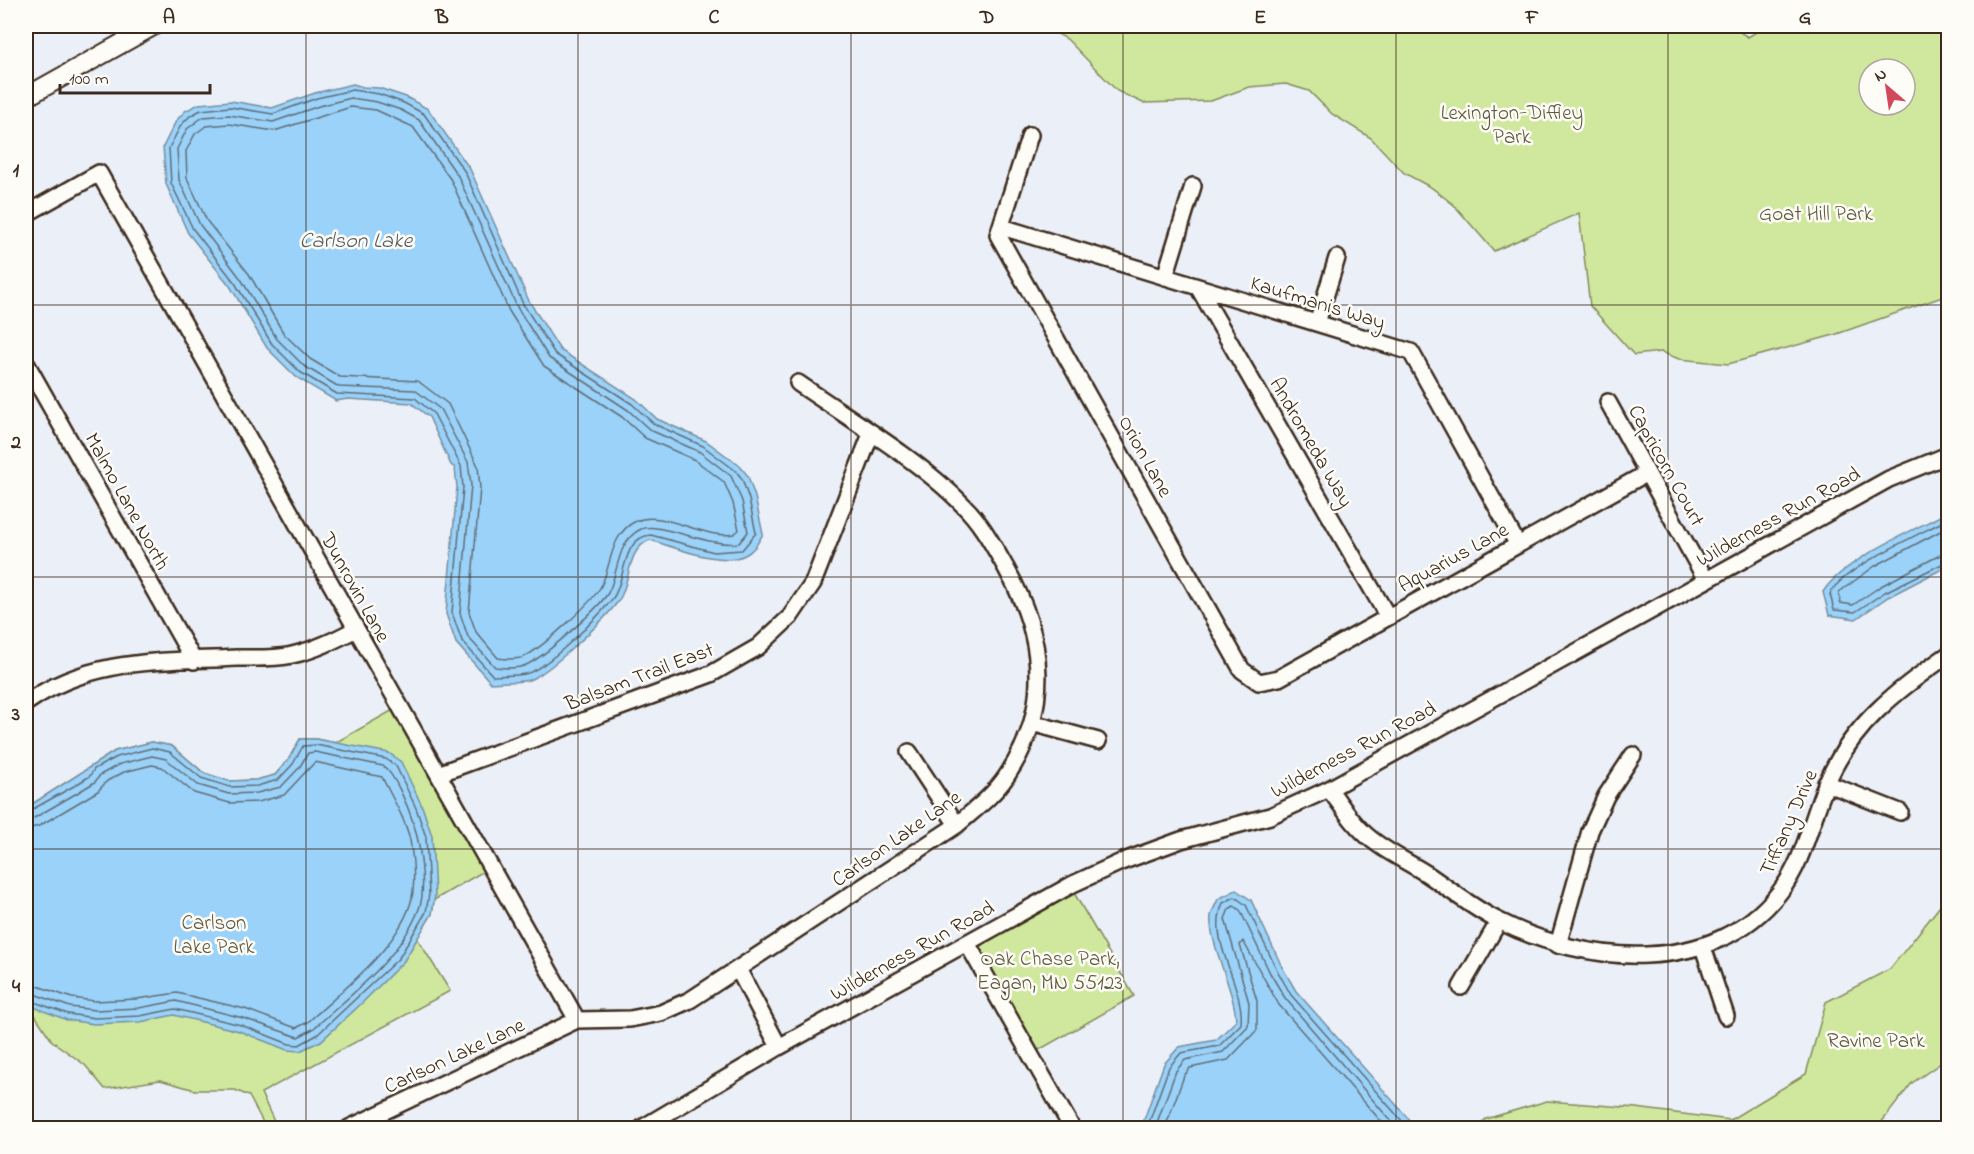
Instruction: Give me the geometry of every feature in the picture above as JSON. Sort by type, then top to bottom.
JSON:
[{"type":"main road","points":[[26,97],[153,26]]},
{"type":"street","points":[[1002,227],[1030,135]]},
{"type":"street","name":"Dunrovin Lane","points":[[26,214],[99,173],[577,1020]]},
{"type":"street","points":[[1165,277],[1193,186]]},
{"type":"street","name":"Kaufmanis Way","points":[[1002,227],[1411,352],[1518,545]]},
{"type":"street","name":"Orion Lane","points":[[1002,227],[998,236],[1242,670],[1259,681],[1279,678]]},
{"type":"street","points":[[1317,323],[1337,258]]},
{"type":"street","name":"Andromeda Way","points":[[1198,287],[1388,617]]},
{"type":"street","name":"Malmo Lane North","points":[[26,363],[30,379],[194,661]]},
{"type":"street","name":"Carlson Lake Lane","points":[[349,1128],[577,1020],[630,1019],[661,1013],[690,1000],[957,825],[983,803],[1005,779],[1021,752],[1032,723],[1038,683],[1037,650],[1029,616],[1015,585],[986,533],[964,505],[940,483],[798,383]]},
{"type":"street","name":"Capricorn Court","points":[[1608,402],[1706,580]]},
{"type":"street","name":"Balsam Trail East","points":[[438,774],[711,674],[758,647],[790,617],[813,583],[872,434]]},
{"type":"street","name":"Wilderness Run Road","points":[[642,1128],[779,1047],[1070,886],[1121,862],[1181,840],[1270,816],[1329,789],[1889,479],[1948,456]]},
{"type":"street","name":"Aquarius Lane","points":[[1279,678],[1647,473]]},
{"type":"street","points":[[26,703],[44,690],[86,672],[130,663],[290,656],[324,646],[356,629]]},
{"type":"street","name":"Tiffany Drive","points":[[1329,789],[1363,832],[1499,921],[1558,945],[1595,952],[1653,955],[1703,948],[1745,927],[1780,893],[1798,860],[1826,783],[1857,730],[1901,688],[1948,656]]},
{"type":"street","points":[[1032,723],[1098,741]]},
{"type":"street","points":[[909,752],[957,825]]},
{"type":"street","points":[[1558,945],[1590,831],[1606,796],[1633,755]]},
{"type":"street","points":[[1826,783],[1900,812]]},
{"type":"street","points":[[1461,987],[1499,921]]},
{"type":"street","points":[[967,943],[1072,1128]]},
{"type":"street","points":[[1703,948],[1726,1016]]},
{"type":"street","points":[[738,969],[779,1047]]},
{"type":"green space","points":[[1043,26],[1730,26],[1748,37],[1766,26],[1948,26],[1948,295],[1834,335],[1728,364],[1679,359],[1661,352],[1634,355],[1590,306],[1579,213],[1494,251],[1454,205],[1432,188],[1404,173],[1371,138],[1332,114],[1309,91],[1286,84],[1249,87],[1211,101],[1143,103],[1117,91],[1067,39]]},
{"type":"green space","name":"Carlson Lake Park","points":[[400,706],[491,867],[434,900],[432,914],[417,938],[450,991],[261,1093],[277,1128],[266,1128],[249,1096],[235,1090],[195,1090],[160,1080],[105,1089],[85,1065],[52,1041],[29,1006],[26,1007],[26,808],[115,751],[152,742],[172,746],[204,773],[229,781],[256,780],[275,775],[288,760],[300,739],[316,739],[335,743]]},
{"type":"green space","name":"Oak Chase Park, Eagan, MN 55123","points":[[1070,886],[1134,996],[1030,1055],[967,943]]},
{"type":"green space","name":"Ravine Park","points":[[1948,896],[1948,1058],[1912,1083],[1877,1128],[1476,1128],[1486,1119],[1547,1101],[1636,1108],[1730,1120],[1806,1074],[1826,1002],[1890,969]]},
{"type":"water","name":"Carlson Lake","points":[[353,84],[379,88],[406,97],[428,109],[470,169],[529,301],[560,350],[636,399],[657,419],[706,441],[740,466],[748,476],[755,497],[763,534],[751,551],[735,558],[724,559],[698,555],[650,540],[642,544],[633,558],[619,600],[563,657],[529,680],[491,683],[456,643],[446,614],[457,487],[455,468],[451,465],[429,417],[411,403],[348,399],[336,401],[296,377],[267,348],[230,286],[188,233],[166,184],[163,147],[176,121],[185,111],[199,104],[231,101],[272,108],[315,93]]},
{"type":"water","points":[[1948,512],[1948,566],[1888,597],[1856,619],[1829,615],[1823,592],[1833,580],[1862,557]]},
{"type":"water","name":"Carlson Lake Park","points":[[300,739],[316,739],[389,753],[401,762],[422,806],[432,836],[435,895],[432,914],[404,961],[361,1004],[321,1041],[300,1051],[287,1050],[239,1031],[174,1015],[140,1022],[94,1024],[67,1020],[26,1004],[26,808],[115,751],[152,742],[172,746],[204,773],[229,781],[256,780],[275,775],[288,760]]},
{"type":"water","points":[[1236,890],[1251,900],[1282,967],[1296,991],[1408,1118],[1411,1128],[1141,1128],[1164,1064],[1179,1047],[1216,1040],[1236,1021],[1235,1009],[1211,927],[1211,916],[1218,899]]},
{"type":"park label","name":"Lexington-Diffley Park","points":[[1512,124]]},
{"type":"park label","name":"Goat Hill Park","points":[[1816,213]]}]
